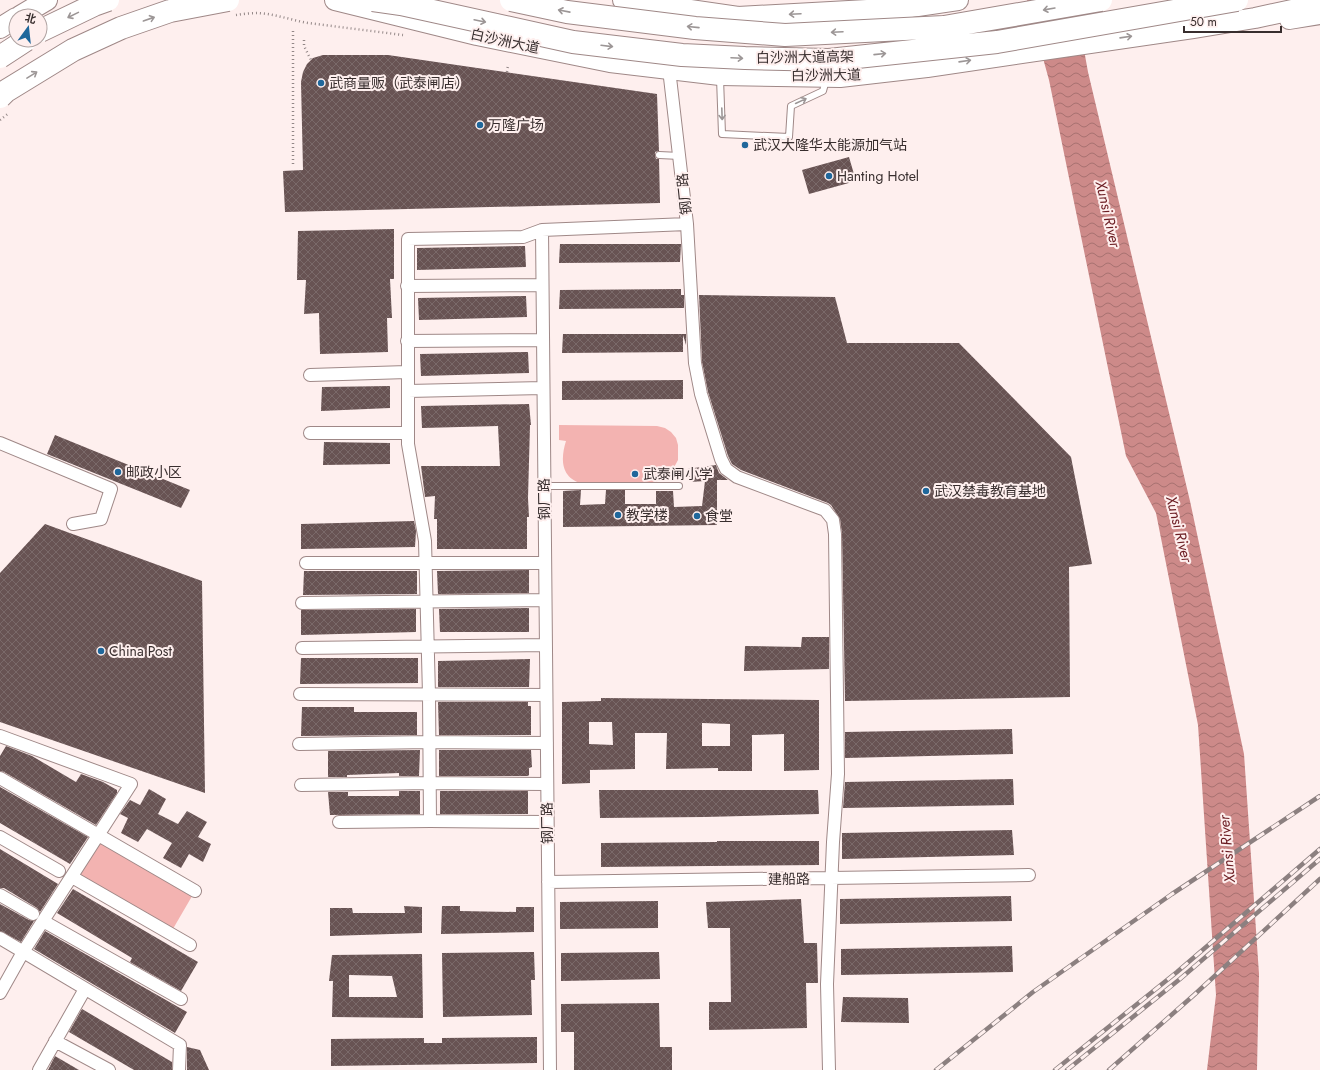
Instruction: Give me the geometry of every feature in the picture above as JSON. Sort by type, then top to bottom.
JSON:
[{"type":"highway","points":[[48,27],[94,5],[108,0]]},
{"type":"highway","name":"白沙洲大道高架","points":[[373,0],[401,4],[573,42],[682,55],[829,60],[997,42],[1237,0]]},
{"type":"highway","name":"白沙洲大道高架","points":[[511,0],[582,14],[696,28],[784,34],[944,26],[1101,0]]},
{"type":"highway","points":[[6,103],[6,91],[73,50],[122,28],[170,12],[232,7]]},
{"type":"highway","points":[[0,57],[14,48]]},
{"type":"main road","points":[[34,8],[47,0]]},
{"type":"main road","name":"白沙洲大道","points":[[335,0],[477,36],[610,62],[720,75],[826,77],[840,77],[927,67],[1255,18],[1320,4]]},
{"type":"main road","points":[[623,0],[738,17],[958,0]]},
{"type":"main road","points":[[899,4],[927,67]]},
{"type":"main road","points":[[1156,33],[1184,38],[1320,15]]},
{"type":"street","name":"钢厂路","points":[[550,1069],[542,230],[687,224],[669,69]]},
{"type":"street","points":[[687,224],[695,363],[701,394],[726,469],[737,477],[825,510],[833,520],[835,534],[838,774],[827,984],[829,1070]]},
{"type":"street","points":[[430,820],[429,695],[425,541],[408,444],[408,239],[523,237],[542,230]]},
{"type":"street","points":[[407,286],[542,285]]},
{"type":"street","points":[[407,341],[542,340]]},
{"type":"street","points":[[310,375],[407,372]]},
{"type":"street","points":[[408,390],[543,388]]},
{"type":"street","points":[[310,433],[408,433]]},
{"type":"street","points":[[0,443],[111,488],[101,519],[73,524]]},
{"type":"street","points":[[306,563],[545,563]]},
{"type":"street","points":[[302,603],[545,600]]},
{"type":"street","points":[[302,648],[545,645]]},
{"type":"street","points":[[300,694],[546,695]]},
{"type":"street","points":[[0,736],[131,784],[23,952],[0,993]]},
{"type":"street","points":[[299,744],[429,742],[546,743]]},
{"type":"street","points":[[0,778],[195,891]]},
{"type":"street","points":[[301,785],[429,783],[547,784]]},
{"type":"street","points":[[339,822],[430,820],[547,822]]},
{"type":"street","points":[[0,837],[59,871]]},
{"type":"street","name":"建船路","points":[[548,882],[1029,875]]},
{"type":"street","points":[[72,877],[190,945]]},
{"type":"street","points":[[0,895],[33,914]]},
{"type":"street","points":[[43,921],[181,999]]},
{"type":"street","points":[[0,938],[180,1045],[179,1070]]},
{"type":"street","points":[[39,1070],[85,989]]},
{"type":"street","points":[[55,1041],[109,1070]]},
{"type":"lane","points":[[720,75],[722,134],[789,137],[791,106],[823,91],[826,77]]},
{"type":"lane","points":[[659,155],[680,156]]},
{"type":"lane","points":[[544,486],[679,486]]},
{"type":"path","points":[[232,7],[258,13],[277,15],[308,23],[409,36]]},
{"type":"path","points":[[293,31],[293,166]]},
{"type":"path","points":[[304,40],[304,46],[311,60]]},
{"type":"path","points":[[506,72],[508,65]]},
{"type":"path","points":[[0,120],[6,103]]},
{"type":"shaded area","points":[[559,425],[657,426],[665,428],[676,438],[678,445],[678,460],[672,471],[667,476],[655,482],[584,484],[571,478],[564,468],[563,455],[566,441],[559,440]]},
{"type":"shaded area","points":[[99,835],[195,891],[170,934],[72,877]]},
{"type":"water","name":"Xunsi River","points":[[1027,0],[1075,0],[1088,72],[1190,501],[1244,754],[1259,974],[1257,1070],[1207,1070],[1216,995],[1198,725],[1156,513],[1126,456],[1049,80]]},
{"type":"building","name":"万隆广场","points":[[323,55],[388,55],[657,94],[659,151],[655,152],[655,155],[656,159],[659,159],[660,203],[285,212],[283,171],[303,170],[301,82],[303,72],[307,64],[313,58]]},
{"type":"building","name":"Hanting Hotel","points":[[849,157],[856,181],[809,194],[802,170]]},
{"type":"building","points":[[394,229],[394,279],[390,279],[392,318],[387,318],[388,352],[320,354],[319,313],[304,314],[306,280],[297,280],[298,231]]},
{"type":"building","points":[[560,244],[681,244],[680,262],[559,263]]},
{"type":"building","points":[[525,246],[526,267],[417,270],[417,248]]},
{"type":"building","points":[[681,289],[681,295],[684,295],[684,308],[559,309],[560,290]]},
{"type":"building","name":"武汉禁毒教育基地","points":[[699,295],[835,297],[847,343],[959,343],[1071,457],[1092,564],[1069,567],[1070,697],[845,701],[842,534],[840,519],[828,503],[741,470],[732,464],[728,456],[708,392],[702,362]]},
{"type":"building","points":[[526,296],[527,317],[419,320],[418,298]]},
{"type":"building","points":[[563,334],[686,334],[686,345],[683,335],[683,352],[562,353]]},
{"type":"building","points":[[528,352],[529,373],[421,376],[420,354]]},
{"type":"building","points":[[683,380],[683,399],[562,400],[562,381]]},
{"type":"building","points":[[390,386],[390,408],[321,411],[322,387]]},
{"type":"building","points":[[529,404],[531,425],[527,549],[437,549],[437,519],[434,519],[435,496],[425,497],[421,466],[500,466],[498,426],[422,428],[421,406]]},
{"type":"building","name":"邮政小区","points":[[55,435],[190,490],[181,508],[47,454]]},
{"type":"building","points":[[324,442],[390,443],[390,464],[323,465]]},
{"type":"building","name":"教学楼","points":[[716,465],[719,473],[728,480],[717,480],[717,525],[563,527],[563,491],[581,490],[580,505],[605,504],[606,490],[625,490],[625,504],[656,504],[656,491],[673,491],[674,507],[702,506],[705,481],[690,482],[687,469]]},
{"type":"building","points":[[414,521],[416,531],[415,547],[301,549],[301,524]]},
{"type":"building","name":"China Post","points":[[45,524],[202,581],[205,793],[0,722],[0,573]]},
{"type":"building","points":[[529,570],[529,593],[438,594],[437,571]]},
{"type":"building","points":[[304,571],[417,571],[417,594],[303,595]]},
{"type":"building","points":[[529,608],[529,632],[440,632],[439,609]]},
{"type":"building","points":[[416,609],[416,632],[301,635],[301,610]]},
{"type":"building","points":[[802,637],[829,637],[829,669],[744,671],[745,646],[801,647]]},
{"type":"building","points":[[301,658],[418,658],[418,683],[300,684]]},
{"type":"building","points":[[530,659],[529,687],[438,687],[438,661]]},
{"type":"building","points":[[601,698],[819,700],[819,770],[784,771],[784,734],[752,735],[752,771],[718,771],[718,768],[666,769],[667,733],[635,733],[635,769],[590,770],[590,783],[562,784],[562,702],[601,701]],"holes":[[[589,722],[612,722],[613,745],[589,744]],[[702,723],[730,724],[730,746],[702,746]]]},
{"type":"building","points":[[438,702],[528,702],[528,706],[531,706],[531,735],[439,735]]},
{"type":"building","points":[[302,707],[354,707],[354,712],[417,712],[417,735],[301,736]]},
{"type":"building","points":[[1012,729],[1013,754],[845,758],[845,732]]},
{"type":"building","points":[[6,746],[32,756],[76,782],[81,774],[103,782],[117,790],[117,793],[96,825],[0,771],[0,756]]},
{"type":"building","points":[[420,750],[419,776],[399,776],[399,773],[328,777],[328,751]]},
{"type":"building","points":[[439,750],[531,750],[532,767],[529,768],[528,776],[439,776]]},
{"type":"building","points":[[1013,779],[1014,805],[843,808],[845,782]]},
{"type":"building","points":[[0,787],[88,837],[70,864],[0,823]]},
{"type":"building","points":[[149,789],[166,799],[158,814],[178,824],[187,811],[207,822],[198,837],[211,844],[203,862],[189,854],[181,868],[163,858],[172,843],[147,829],[138,842],[121,833],[128,818],[120,814],[130,800],[140,805]]},
{"type":"building","points":[[599,790],[818,790],[819,814],[600,818]]},
{"type":"building","points":[[399,791],[420,791],[420,814],[330,815],[328,792],[348,792],[348,796],[399,796]]},
{"type":"building","points":[[440,791],[528,791],[528,814],[440,814]]},
{"type":"building","points":[[1012,830],[1014,855],[842,859],[842,833]]},
{"type":"building","points":[[819,841],[819,865],[601,867],[601,843]]},
{"type":"building","points":[[0,849],[58,884],[40,912],[37,908],[4,888],[0,888]]},
{"type":"building","points":[[73,889],[198,962],[181,991],[130,962],[132,958],[57,913]]},
{"type":"building","points":[[1011,896],[1012,921],[840,924],[840,899]]},
{"type":"building","points":[[801,899],[804,943],[817,943],[818,983],[806,983],[807,1028],[709,1030],[709,1002],[731,1002],[730,928],[708,928],[706,902]]},
{"type":"building","points":[[658,901],[658,928],[560,929],[560,902]]},
{"type":"building","points":[[0,904],[29,920],[34,921],[21,942],[0,931]]},
{"type":"building","points":[[404,906],[422,907],[422,933],[330,936],[330,908],[352,908],[353,913],[405,913]]},
{"type":"building","points":[[442,906],[460,906],[460,911],[516,912],[516,907],[534,907],[534,932],[441,934]]},
{"type":"building","points":[[45,931],[187,1012],[175,1033],[34,949]]},
{"type":"building","points":[[1012,946],[1013,972],[841,975],[841,949]]},
{"type":"building","points":[[534,952],[535,980],[531,980],[532,1015],[443,1017],[442,953]]},
{"type":"building","points":[[659,952],[660,979],[561,981],[561,953]]},
{"type":"building","points":[[422,954],[423,1018],[332,1017],[333,981],[329,981],[332,955]],"holes":[[[349,975],[392,976],[397,997],[349,997]]]},
{"type":"building","points":[[843,997],[908,998],[909,1023],[841,1022]]},
{"type":"building","points":[[659,1003],[660,1047],[672,1047],[672,1070],[574,1070],[574,1032],[561,1032],[561,1004]]},
{"type":"building","points":[[82,1009],[172,1062],[172,1070],[134,1070],[69,1032]]},
{"type":"building","points":[[537,1037],[537,1063],[331,1066],[331,1039],[424,1038],[424,1043],[442,1043],[442,1038]]},
{"type":"building","points":[[187,1047],[200,1050],[209,1070],[187,1070]]},
{"type":"building","points":[[55,1056],[79,1070],[48,1070]]},
{"type":"railway","points":[[936,1070],[1033,992],[1172,894],[1320,796]]},
{"type":"railway","points":[[1055,1070],[1177,972],[1320,849]]},
{"type":"railway","points":[[1067,1070],[1180,979],[1320,859]]},
{"type":"railway","points":[[1109,1070],[1194,995],[1320,879]]},
{"type":"place","name":"武商量贩（武泰闸店）","points":[[321,83]]},
{"type":"place","name":"万隆广场","points":[[480,125]]},
{"type":"place","name":"武汉大隆华太能源加气站","points":[[745,145]]},
{"type":"place","name":"Hanting Hotel","points":[[829,176]]},
{"type":"place","name":"邮政小区","points":[[118,472]]},
{"type":"place","name":"武泰闸小学","points":[[635,474]]},
{"type":"place","name":"武汉禁毒教育基地","points":[[926,491]]},
{"type":"place","name":"教学楼","points":[[618,515]]},
{"type":"place","name":"食堂","points":[[697,516]]},
{"type":"place","name":"China Post","points":[[101,651]]}]
